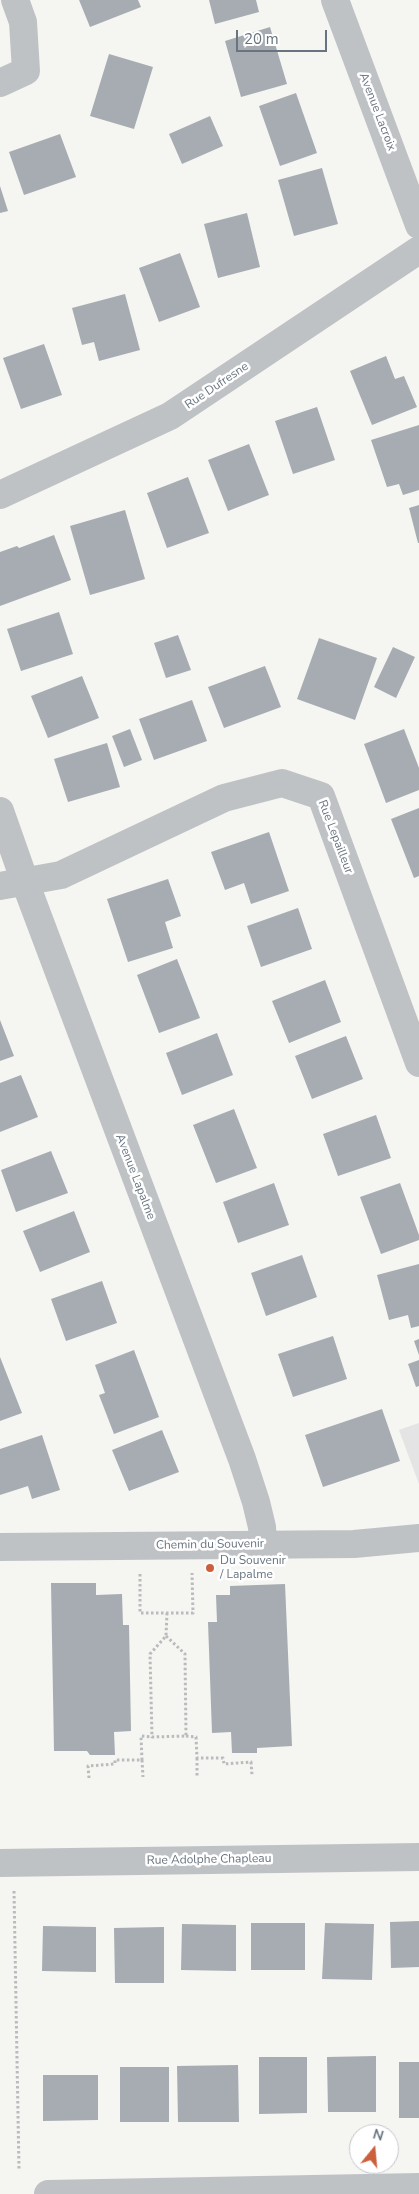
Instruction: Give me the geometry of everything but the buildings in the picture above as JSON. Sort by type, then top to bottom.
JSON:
[{"type":"street","points":[[0,83],[26,71],[23,22],[14,0]]},
{"type":"street","name":"Avenue Lacroix","points":[[335,0],[419,225]]},
{"type":"street","name":"Rue Dufresne","points":[[0,495],[170,416],[419,250]]},
{"type":"street","name":"Rue Lepailleur","points":[[12,884],[61,875],[224,798],[282,783],[321,796],[419,1063]]},
{"type":"street","name":"Avenue Lapalme","points":[[0,811],[12,884],[242,1459],[256,1502],[263,1544]]},
{"type":"street","name":"Chemin du Souvenir","points":[[0,1547],[354,1544],[419,1538]]},
{"type":"street","name":"Rue Adolphe Chapleau","points":[[0,1862],[419,1857]]},
{"type":"street","points":[[48,2194],[419,2187]]},
{"type":"path","points":[[140,1569],[140,1613],[193,1613],[192,1568]]},
{"type":"path","points":[[152,1737],[150,1654],[166,1636],[166,1612]]},
{"type":"path","points":[[166,1636],[185,1654],[186,1736]]},
{"type":"path","points":[[143,1777],[141,1736],[196,1737],[197,1776]]},
{"type":"path","points":[[197,1758],[223,1758],[224,1764],[251,1762],[252,1775]]},
{"type":"path","points":[[89,1778],[88,1766],[115,1764],[115,1760],[142,1760]]},
{"type":"path","points":[[14,1889],[19,2170]]},
{"type":"shaded area","points":[[419,1423],[419,1484],[399,1430]]},
{"type":"place","name":"Du Souvenir / Lapalme","points":[[210,1568]]}]
